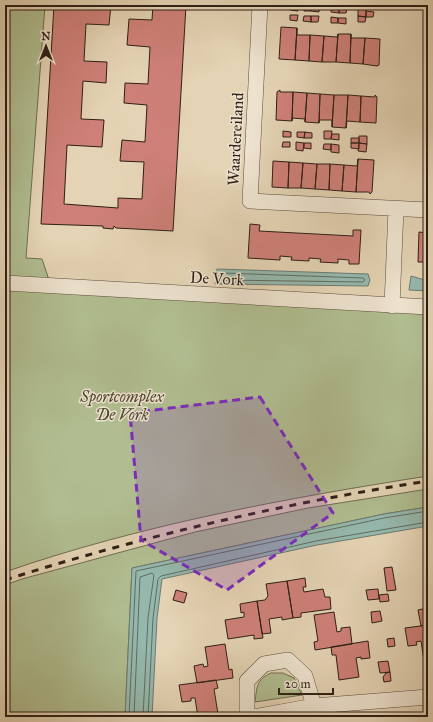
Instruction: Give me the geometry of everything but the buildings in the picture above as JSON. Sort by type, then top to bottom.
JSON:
[{"type":"street","name":"Waardereiland","points":[[260,5],[250,201],[428,210]]},
{"type":"street","points":[[392,306],[396,208]]},
{"type":"street","name":"De Vork","points":[[5,283],[428,307]]},
{"type":"street","points":[[247,717],[247,682],[264,664],[288,660],[305,676],[311,707]]},
{"type":"street","points":[[253,717],[311,707],[428,697]]},
{"type":"highlighted area","points":[[260,397],[333,513],[227,590],[141,540],[130,413]]},
{"type":"green space","name":"Sportcomplex De Vork","points":[[5,5],[45,5],[26,258],[42,259],[50,283],[428,308],[428,476],[268,504],[161,527],[56,555],[5,572]]},
{"type":"green space","points":[[428,489],[428,507],[384,514],[132,568],[125,717],[5,717],[5,585],[22,579],[195,532],[308,508]]},
{"type":"green space","points":[[271,673],[283,673],[294,678],[302,695],[255,702],[258,684],[262,678]]},
{"type":"water","points":[[217,269],[368,274],[370,280],[368,286],[215,284]]},
{"type":"water","points":[[411,276],[428,281],[428,291],[409,290]]},
{"type":"water","points":[[428,507],[428,526],[317,545],[162,579],[157,618],[152,717],[125,717],[132,568],[384,514]]},
{"type":"railway","points":[[5,580],[109,549],[215,522],[268,510],[428,481]]}]
